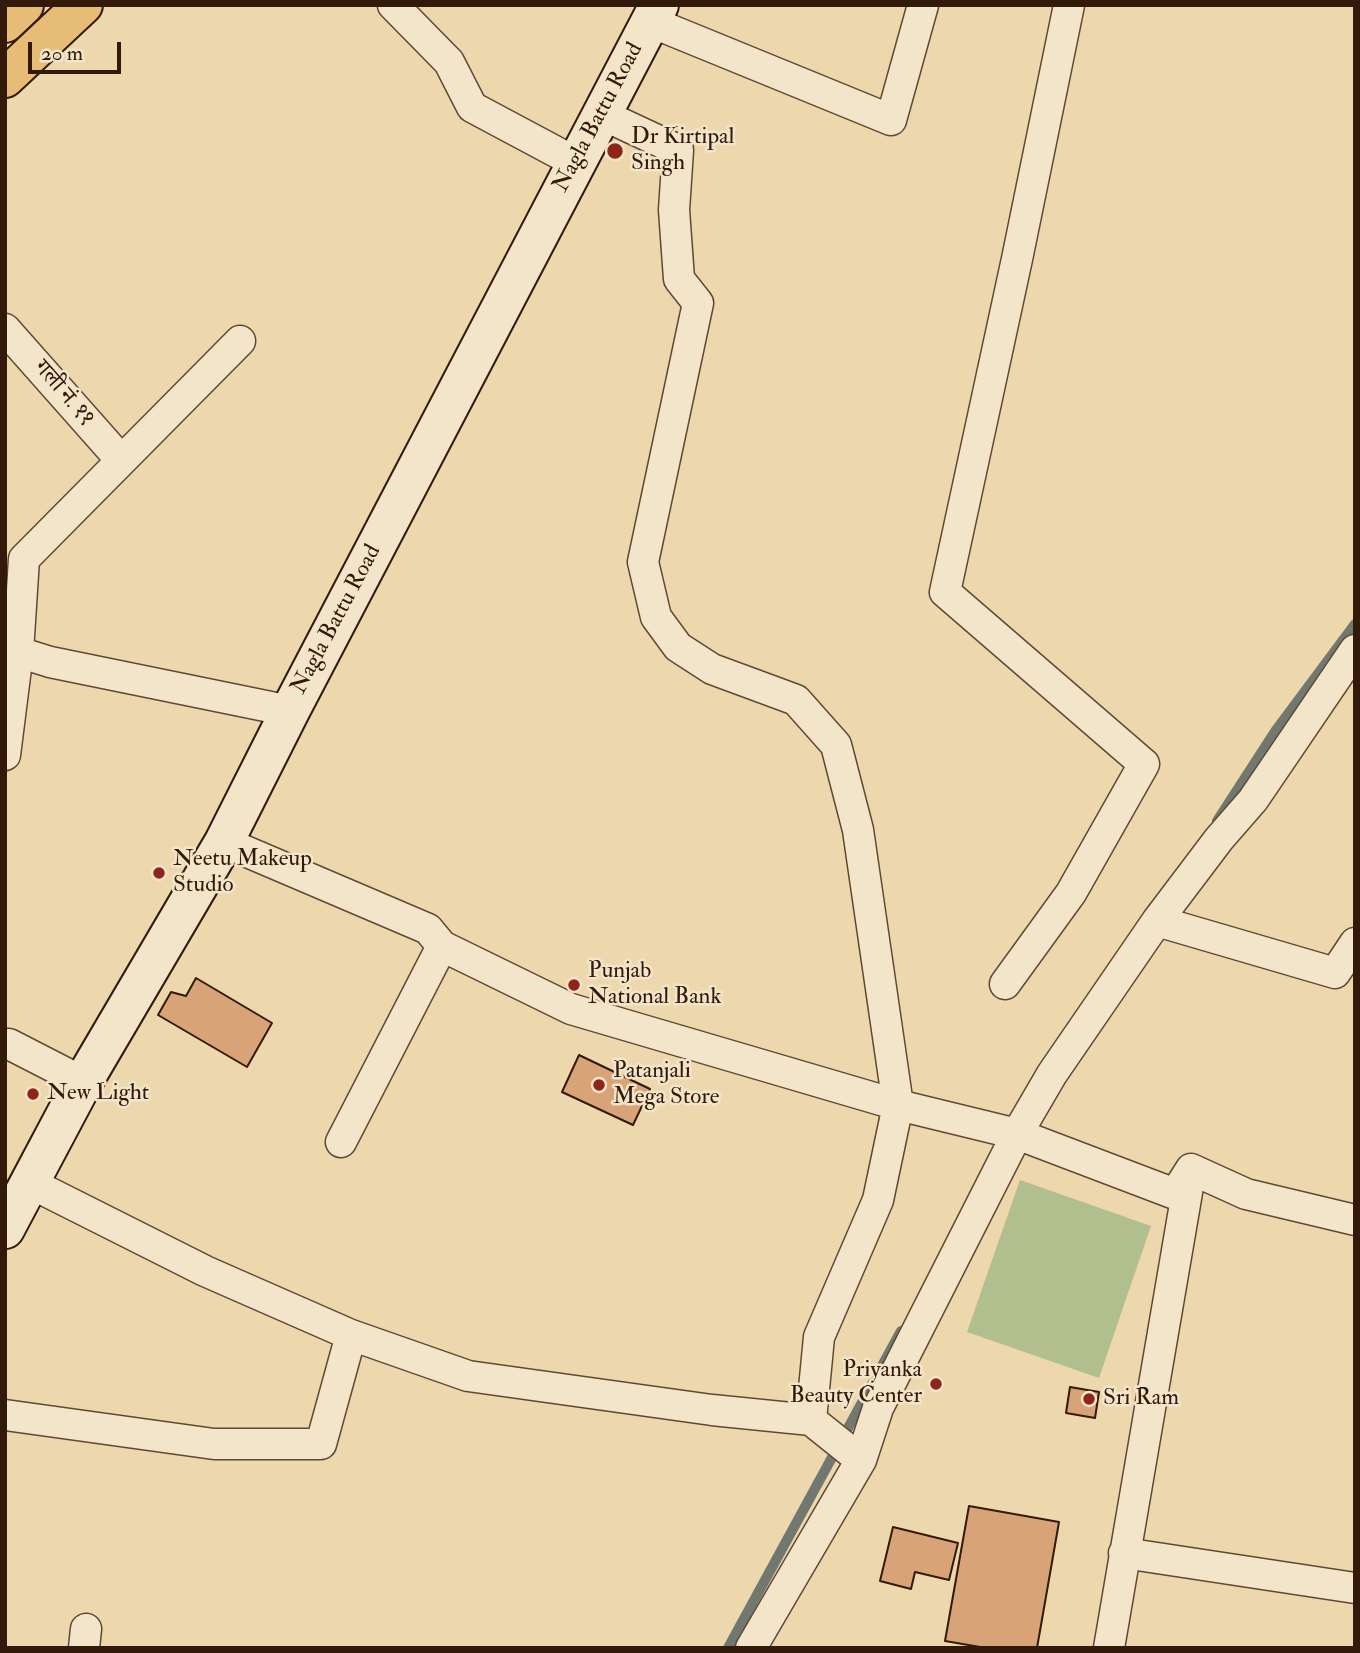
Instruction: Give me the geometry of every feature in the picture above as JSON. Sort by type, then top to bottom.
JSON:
[{"type":"highway","points":[[5,23],[24,5]]},
{"type":"highway","points":[[5,78],[83,5]]},
{"type":"street","points":[[393,5],[449,62],[472,107],[575,162]]},
{"type":"street","points":[[655,13],[891,120],[923,5]]},
{"type":"street","points":[[1005,984],[1071,893],[1144,764],[945,592],[1069,5]]},
{"type":"street","name":"Nagla Battu Road","points":[[5,1229],[83,1082],[224,842],[575,162],[655,13]]},
{"type":"street","points":[[601,114],[678,150],[674,210],[679,279],[698,303],[643,562],[656,617],[678,647],[712,669],[796,700],[836,745],[858,830],[898,1105],[878,1200],[819,1337],[811,1420]]},
{"type":"street","name":"गली नं. ११","points":[[5,329],[121,460]]},
{"type":"street","points":[[5,755],[12,651],[24,559],[240,341]]},
{"type":"street","points":[[751,1648],[861,1460],[878,1408],[1008,1132],[1052,1074],[1157,921],[1252,800],[1355,650]]},
{"type":"street","points":[[12,651],[50,662],[290,711]]},
{"type":"street","points":[[224,842],[428,929],[442,946],[571,1009],[898,1105],[1008,1132],[1175,1194],[1191,1169]]},
{"type":"street","points":[[1157,921],[1345,974],[1355,943]]},
{"type":"street","points":[[341,1142],[442,946]]},
{"type":"street","points":[[5,1044],[83,1082]]},
{"type":"street","points":[[1191,1169],[1245,1194],[1355,1220]]},
{"type":"street","points":[[1109,1648],[1191,1169]]},
{"type":"street","points":[[30,1183],[205,1270],[351,1335],[468,1377],[811,1420],[861,1460]]},
{"type":"street","points":[[5,1415],[214,1444],[321,1444],[351,1335]]},
{"type":"street","points":[[1124,1553],[1355,1588]]},
{"type":"green space","points":[[1020,1180],[1151,1226],[1099,1378],[967,1332]]},
{"type":"building","points":[[196,978],[272,1023],[247,1067],[158,1015],[171,992],[186,996]]},
{"type":"building","points":[[579,1055],[650,1089],[633,1125],[562,1092]]},
{"type":"building","points":[[1070,1387],[1099,1392],[1095,1418],[1066,1413]]},
{"type":"building","points":[[969,1506],[1059,1522],[1037,1648],[986,1648],[945,1641]]},
{"type":"building","points":[[893,1527],[958,1543],[949,1580],[915,1572],[911,1589],[880,1581]]},
{"type":"waterway","points":[[1217,821],[1276,730],[1355,624]]},
{"type":"waterway","points":[[728,1648],[901,1331]]},
{"type":"place","name":"Dr Kirtipal Singh","points":[[615,151]]},
{"type":"place","name":"Neetu Makeup Studio","points":[[159,873]]},
{"type":"place","name":"Punjab National Bank","points":[[574,985]]},
{"type":"place","name":"Patanjali Mega Store","points":[[599,1085]]},
{"type":"place","name":"New Light","points":[[33,1094]]},
{"type":"place","name":"Priyanka Beauty Center","points":[[936,1384]]},
{"type":"place","name":"Sri Ram","points":[[1089,1399]]}]
